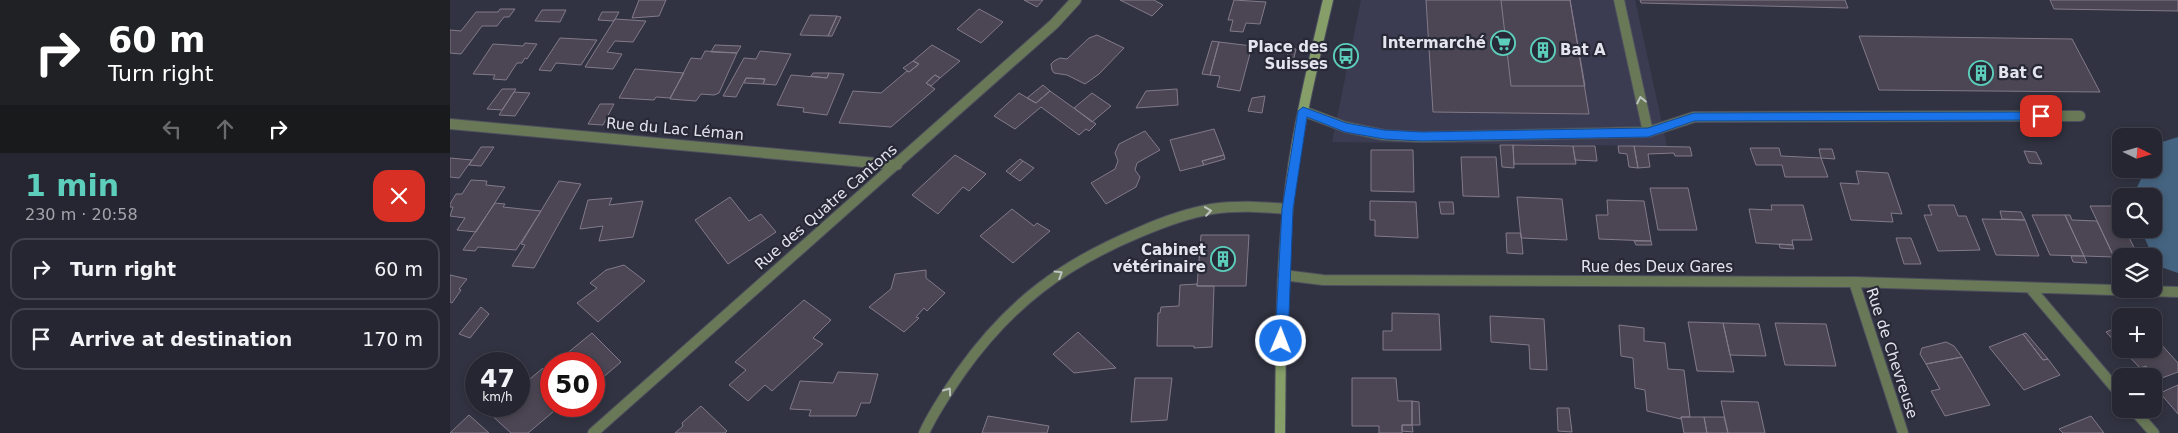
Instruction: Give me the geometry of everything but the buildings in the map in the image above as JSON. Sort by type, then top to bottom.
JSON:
[{"type":"main road","points":[[1280,433],[1284,275],[1288,209],[1303,111],[1328,0]]},
{"type":"street","name":"Rue des Quatre Cantons","points":[[593,433],[897,165],[1054,24],[1076,0]]},
{"type":"street","points":[[1619,0],[1648,132]]},
{"type":"street","points":[[1303,111],[1345,127],[1384,134],[1412,136],[1648,132],[1694,117],[2080,116]]},
{"type":"street","name":"Rue du Lac Léman","points":[[450,124],[897,165]]},
{"type":"street","points":[[924,433],[930,417],[979,346],[1021,303],[1057,275],[1147,229],[1202,211],[1251,206],[1288,209]]},
{"type":"street","name":"Rue des Deux Gares","points":[[1284,275],[1331,280],[1854,282],[2031,289],[2176,292]]},
{"type":"street","name":"Rue de Chevreuse","points":[[1854,282],[1903,433]]},
{"type":"street","points":[[2031,289],[2112,384]]},
{"type":"street","points":[[2141,418],[2154,433]]},
{"type":"shaded area","points":[[1361,0],[1635,0],[1667,146],[1332,142]]},
{"type":"waterway","points":[[2178,159],[2164,189],[2165,221],[2178,248]]},
{"type":"place","name":"Intermarché","points":[[1503,43]]},
{"type":"place","name":"Bat A","points":[[1543,50]]},
{"type":"place","name":"Place des Suisses","points":[[1346,56]]},
{"type":"place","name":"Bat C","points":[[1981,73]]},
{"type":"place","name":"Cabinet vétérinaire","points":[[1223,259]]},
{"type":"route","points":[[1281,341],[1288,209],[1303,111],[1345,127],[1384,134],[1422,137],[1648,132],[1694,117],[2041,116]]}]
